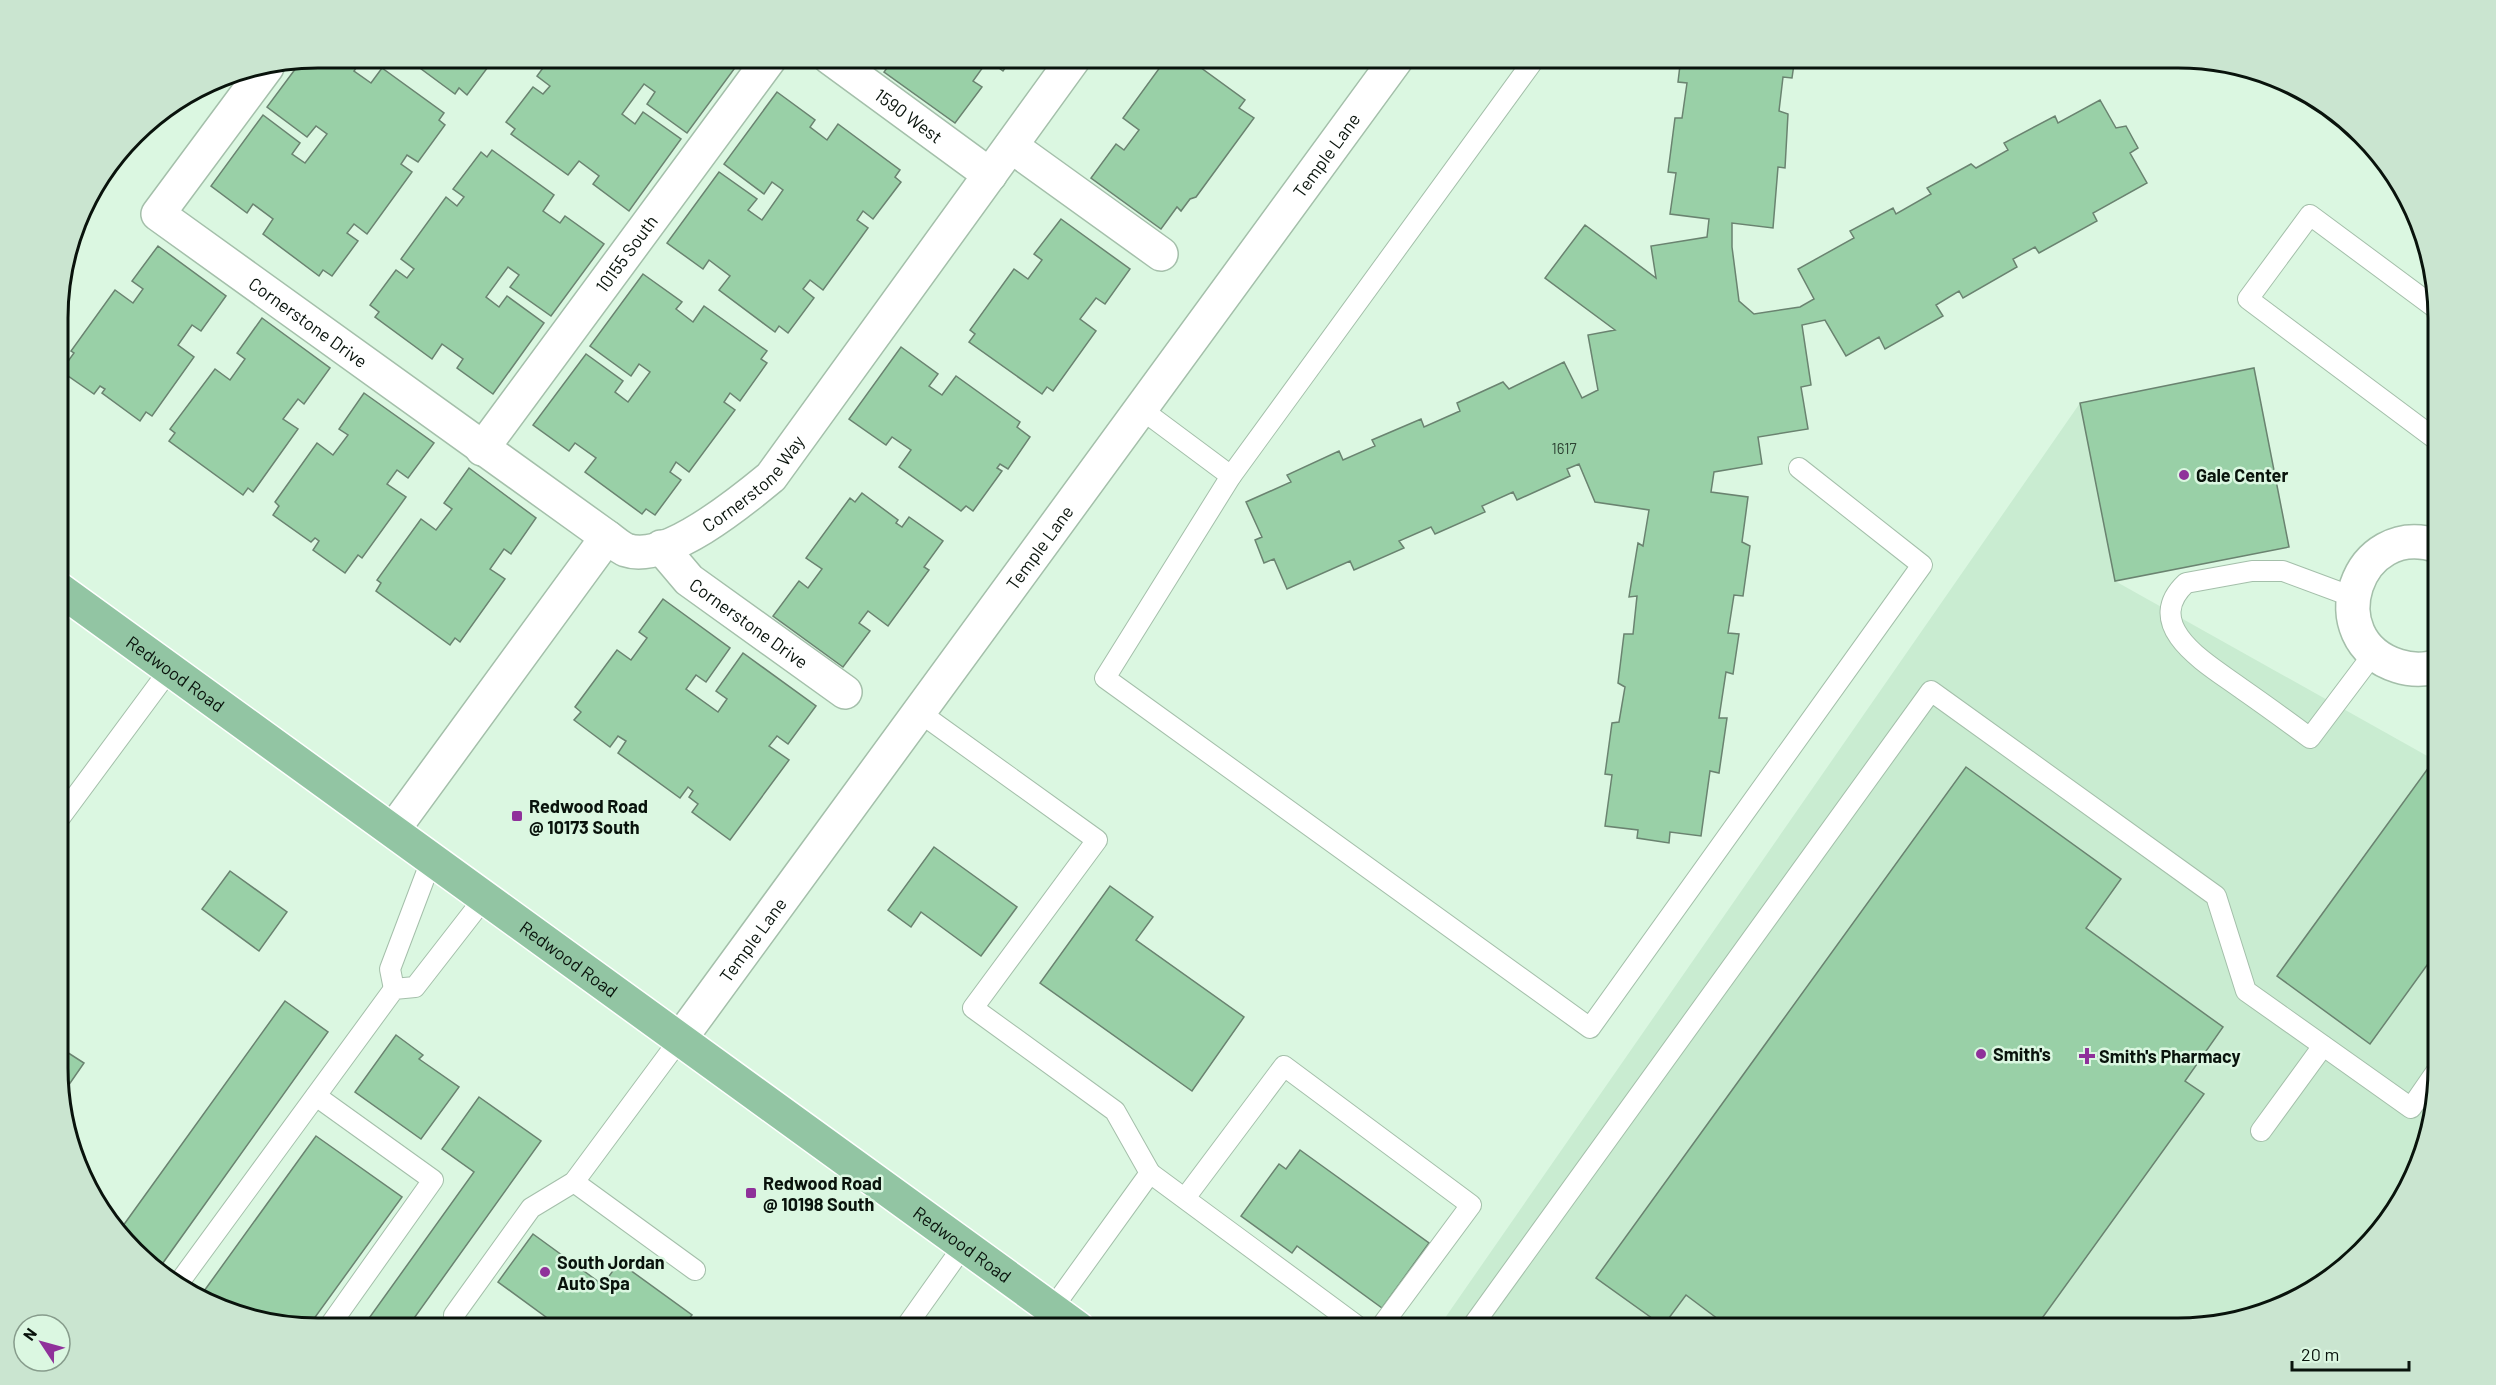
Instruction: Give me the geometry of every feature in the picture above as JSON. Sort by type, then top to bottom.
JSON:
[{"type":"main road","name":"Redwood Road","points":[[68,595],[1064,1318]]},
{"type":"street","name":"10155 South","points":[[482,449],[763,68]]},
{"type":"street","name":"1590 West","points":[[844,68],[990,175]]},
{"type":"street","name":"Cornerstone Way","points":[[606,537],[626,550],[642,552],[661,547],[699,531],[734,508],[771,477],[1067,68]]},
{"type":"street","name":"Temple Lane","points":[[680,1039],[1390,68]]},
{"type":"street","name":"Cornerstone Drive","points":[[262,74],[158,214],[606,537]]},
{"type":"street","points":[[1011,146],[1161,254]]},
{"type":"street","points":[[393,830],[606,537]]},
{"type":"street","points":[[2428,542],[2399,543],[2377,554],[2360,573],[2352,597],[2354,622],[2365,645],[2384,662],[2408,669],[2428,668]]},
{"type":"street","name":"Cornerstone Drive","points":[[661,547],[689,580],[845,692]]},
{"type":"lane","points":[[1528,68],[1232,476],[1105,678],[1590,1028],[1922,565],[1799,468]]},
{"type":"lane","points":[[2428,303],[2310,215],[2248,299],[2428,434]]},
{"type":"lane","points":[[1141,409],[1232,476]]},
{"type":"lane","points":[[2352,597],[2283,571],[2252,571],[2186,583],[2174,599],[2171,609],[2172,622],[2185,646],[2310,738],[2374,653]]},
{"type":"lane","points":[[68,807],[170,669]]},
{"type":"lane","points":[[1478,1318],[1931,691],[2216,896],[2246,991],[2411,1108],[2428,1083]]},
{"type":"lane","points":[[919,712],[1097,840],[973,1008],[1115,1111],[1150,1173],[1347,1318]]},
{"type":"lane","points":[[183,1278],[394,989],[390,969],[432,858]]},
{"type":"lane","points":[[394,989],[415,987],[485,897]]},
{"type":"lane","points":[[454,1315],[531,1208],[574,1182],[680,1039]]},
{"type":"lane","points":[[2261,1131],[2323,1046]]},
{"type":"lane","points":[[1185,1198],[1284,1066],[1471,1205],[1387,1318]]},
{"type":"lane","points":[[316,1096],[433,1180],[335,1318]]},
{"type":"lane","points":[[1052,1309],[1150,1173]]},
{"type":"lane","points":[[574,1182],[695,1270]]},
{"type":"lane","points":[[912,1318],[964,1245]]},
{"type":"shaded area","points":[[2080,403],[2115,581],[2428,756],[2428,1084],[2424,1116],[2403,1178],[2377,1220],[2331,1266],[2304,1284],[2243,1309],[2178,1318],[1445,1318]]},
{"type":"building","points":[[356,68],[354,71],[371,83],[382,68],[444,113],[439,120],[445,125],[418,162],[407,155],[401,164],[412,172],[367,234],[354,224],[347,233],[358,241],[332,276],[323,270],[319,276],[263,234],[273,219],[253,204],[247,213],[211,186],[263,115],[300,143],[292,154],[305,163],[327,134],[316,126],[307,137],[267,107],[296,69]]},
{"type":"building","points":[[420,68],[487,68],[467,95],[459,88],[455,94]]},
{"type":"building","points":[[543,68],[735,68],[687,133],[647,104],[655,92],[644,84],[622,114],[635,124],[643,112],[681,139],[629,211],[593,184],[599,176],[579,161],[568,175],[511,134],[515,129],[506,122],[533,87],[543,94],[550,86],[537,76]]},
{"type":"building","points":[[887,68],[982,68],[973,81],[982,87],[955,123],[884,72]]},
{"type":"building","points":[[1159,68],[1201,68],[1245,100],[1239,108],[1254,118],[1196,197],[1190,199],[1181,211],[1177,207],[1161,229],[1091,178],[1116,144],[1124,150],[1139,130],[1123,118]]},
{"type":"building","points":[[1680,68],[1793,68],[1792,78],[1783,77],[1779,111],[1788,114],[1785,168],[1778,167],[1773,228],[1732,223],[1732,247],[1739,301],[1754,314],[1800,307],[1814,299],[1798,269],[1854,238],[1850,231],[1893,208],[1896,214],[1931,194],[1927,188],[1971,164],[1976,168],[2008,150],[2004,143],[2055,116],[2058,123],[2100,100],[2116,128],[2126,126],[2138,148],[2130,153],[2147,183],[2093,213],[2097,221],[2039,253],[2035,247],[2013,259],[2017,267],[1963,298],[1959,291],[1936,305],[1943,316],[1885,349],[1879,337],[1846,356],[1825,320],[1802,325],[1811,385],[1801,387],[1808,429],[1758,437],[1762,464],[1714,472],[1711,492],[1748,497],[1742,542],[1750,546],[1743,596],[1734,595],[1728,633],[1739,634],[1733,674],[1726,672],[1719,718],[1727,718],[1719,773],[1710,771],[1701,836],[1670,832],[1669,843],[1637,838],[1638,830],[1605,826],[1612,775],[1605,774],[1612,723],[1619,722],[1625,687],[1618,683],[1624,634],[1633,634],[1637,596],[1629,597],[1638,543],[1643,546],[1649,510],[1595,502],[1579,464],[1567,469],[1570,476],[1517,500],[1513,492],[1482,506],[1485,512],[1435,534],[1431,527],[1399,541],[1404,548],[1354,570],[1350,561],[1287,589],[1274,559],[1264,563],[1255,540],[1262,537],[1246,502],[1291,482],[1287,475],[1339,451],[1343,460],[1375,446],[1372,440],[1421,419],[1424,427],[1460,411],[1457,403],[1503,382],[1509,389],[1564,362],[1582,398],[1598,390],[1588,335],[1615,330],[1545,278],[1585,225],[1656,278],[1651,246],[1707,237],[1709,219],[1670,214],[1676,173],[1668,172],[1675,118],[1682,118],[1687,83],[1678,82]]},
{"type":"building","points":[[777,92],[815,120],[810,127],[827,140],[838,124],[900,170],[895,177],[901,182],[873,219],[863,211],[857,220],[868,228],[823,290],[810,280],[803,289],[814,298],[788,333],[779,326],[775,332],[719,290],[730,276],[709,260],[703,269],[667,243],[719,172],[757,199],[748,210],[762,220],[783,190],[772,182],[764,194],[724,164]]},
{"type":"building","points":[[492,150],[554,195],[543,211],[560,223],[565,216],[604,244],[551,316],[510,287],[519,275],[508,267],[486,297],[499,307],[507,296],[544,323],[493,394],[457,368],[463,359],[442,344],[432,359],[375,317],[379,312],[370,305],[396,270],[407,278],[414,269],[401,259],[446,197],[457,206],[464,197],[453,189],[481,152],[487,157]]},
{"type":"building","points":[[1061,219],[1130,269],[1105,304],[1096,298],[1080,319],[1096,331],[1053,391],[1047,387],[1042,394],[969,342],[975,334],[970,330],[1014,269],[1028,279],[1042,260],[1034,254]]},
{"type":"building","points":[[158,246],[226,296],[201,331],[192,325],[178,345],[194,357],[152,416],[146,412],[140,421],[102,393],[105,389],[100,386],[94,394],[68,376],[68,361],[74,353],[71,351],[115,290],[133,303],[143,289],[132,281]]},
{"type":"building","points":[[643,274],[682,302],[676,309],[693,322],[704,306],[767,351],[761,359],[767,363],[740,401],[730,393],[724,402],[735,410],[689,472],[676,462],[670,472],[681,480],[655,515],[646,509],[642,514],[585,472],[596,458],[575,443],[569,451],[533,425],[586,354],[623,381],[615,392],[628,402],[650,372],[639,364],[631,376],[590,346]]},
{"type":"building","points":[[262,318],[330,368],[304,404],[298,399],[283,419],[298,429],[253,492],[248,488],[243,495],[169,441],[175,433],[170,429],[215,369],[230,380],[245,359],[237,353]]},
{"type":"building","points":[[901,347],[938,374],[929,386],[942,395],[956,376],[1020,422],[1017,427],[1030,437],[1008,469],[1000,464],[997,468],[1002,471],[973,511],[966,506],[961,511],[899,467],[911,450],[892,437],[886,445],[849,419]]},
{"type":"building","name":"Gale Center","points":[[2254,368],[2289,547],[2115,581],[2080,403]]},
{"type":"building","points":[[364,393],[434,443],[408,478],[397,470],[387,484],[406,497],[362,558],[358,555],[345,573],[313,550],[319,541],[315,538],[311,542],[273,515],[279,506],[275,502],[317,443],[333,455],[348,435],[339,429]]},
{"type":"building","points":[[469,468],[536,518],[511,554],[504,549],[490,569],[505,579],[460,642],[455,638],[450,645],[376,591],[381,583],[377,580],[421,519],[436,530],[452,509],[444,503]]},
{"type":"building","points":[[862,493],[898,520],[896,523],[902,527],[909,517],[943,541],[924,567],[929,570],[888,626],[868,611],[859,623],[870,631],[843,667],[773,616],[799,581],[808,588],[822,569],[806,558],[850,498],[855,502]]},
{"type":"building","points":[[663,599],[730,648],[706,682],[696,675],[686,689],[718,712],[727,699],[716,691],[743,653],[816,706],[788,744],[777,736],[769,746],[789,760],[730,840],[692,812],[698,804],[689,797],[693,791],[688,787],[680,798],[618,753],[626,741],[618,736],[610,747],[574,720],[581,712],[575,707],[617,650],[631,660],[647,638],[639,632]]},
{"type":"building","name":"Smith's","points":[[1966,767],[2121,879],[2086,928],[2223,1027],[2185,1081],[2204,1094],[2042,1318],[1717,1318],[1686,1295],[1669,1318],[1652,1318],[1596,1278]]},
{"type":"building","points":[[2428,768],[2428,964],[2370,1044],[2277,976]]},
{"type":"building","points":[[934,847],[1017,907],[981,956],[921,912],[911,927],[888,910]]},
{"type":"building","points":[[230,871],[287,912],[259,951],[202,909]]},
{"type":"building","points":[[1110,886],[1153,917],[1136,940],[1244,1017],[1192,1091],[1040,983]]},
{"type":"building","points":[[285,1001],[328,1032],[162,1264],[124,1225]]},
{"type":"building","points":[[396,1035],[423,1055],[419,1059],[459,1087],[421,1139],[355,1092]]},
{"type":"building","points":[[68,1053],[84,1063],[68,1086]]},
{"type":"building","points":[[479,1097],[541,1141],[414,1318],[369,1318],[474,1172],[442,1149]]},
{"type":"building","points":[[316,1136],[402,1197],[315,1318],[269,1313],[237,1304],[204,1291]]},
{"type":"building","points":[[1300,1150],[1429,1243],[1382,1308],[1297,1246],[1292,1253],[1241,1216],[1279,1164],[1286,1169]]},
{"type":"building","name":"South Jordan Auto Spa","points":[[533,1234],[603,1285],[619,1262],[692,1315],[690,1318],[547,1318],[498,1282]]},
{"type":"place","name":"Gale Center","points":[[2184,475]]},
{"type":"place","name":"Redwood Road @ 10173 South","points":[[517,816]]},
{"type":"place","name":"Smith's","points":[[1981,1054]]},
{"type":"place","name":"Smith's Pharmacy","points":[[2087,1056]]},
{"type":"place","name":"Redwood Road @ 10198 South","points":[[751,1193]]},
{"type":"place","name":"South Jordan Auto Spa","points":[[545,1272]]}]
